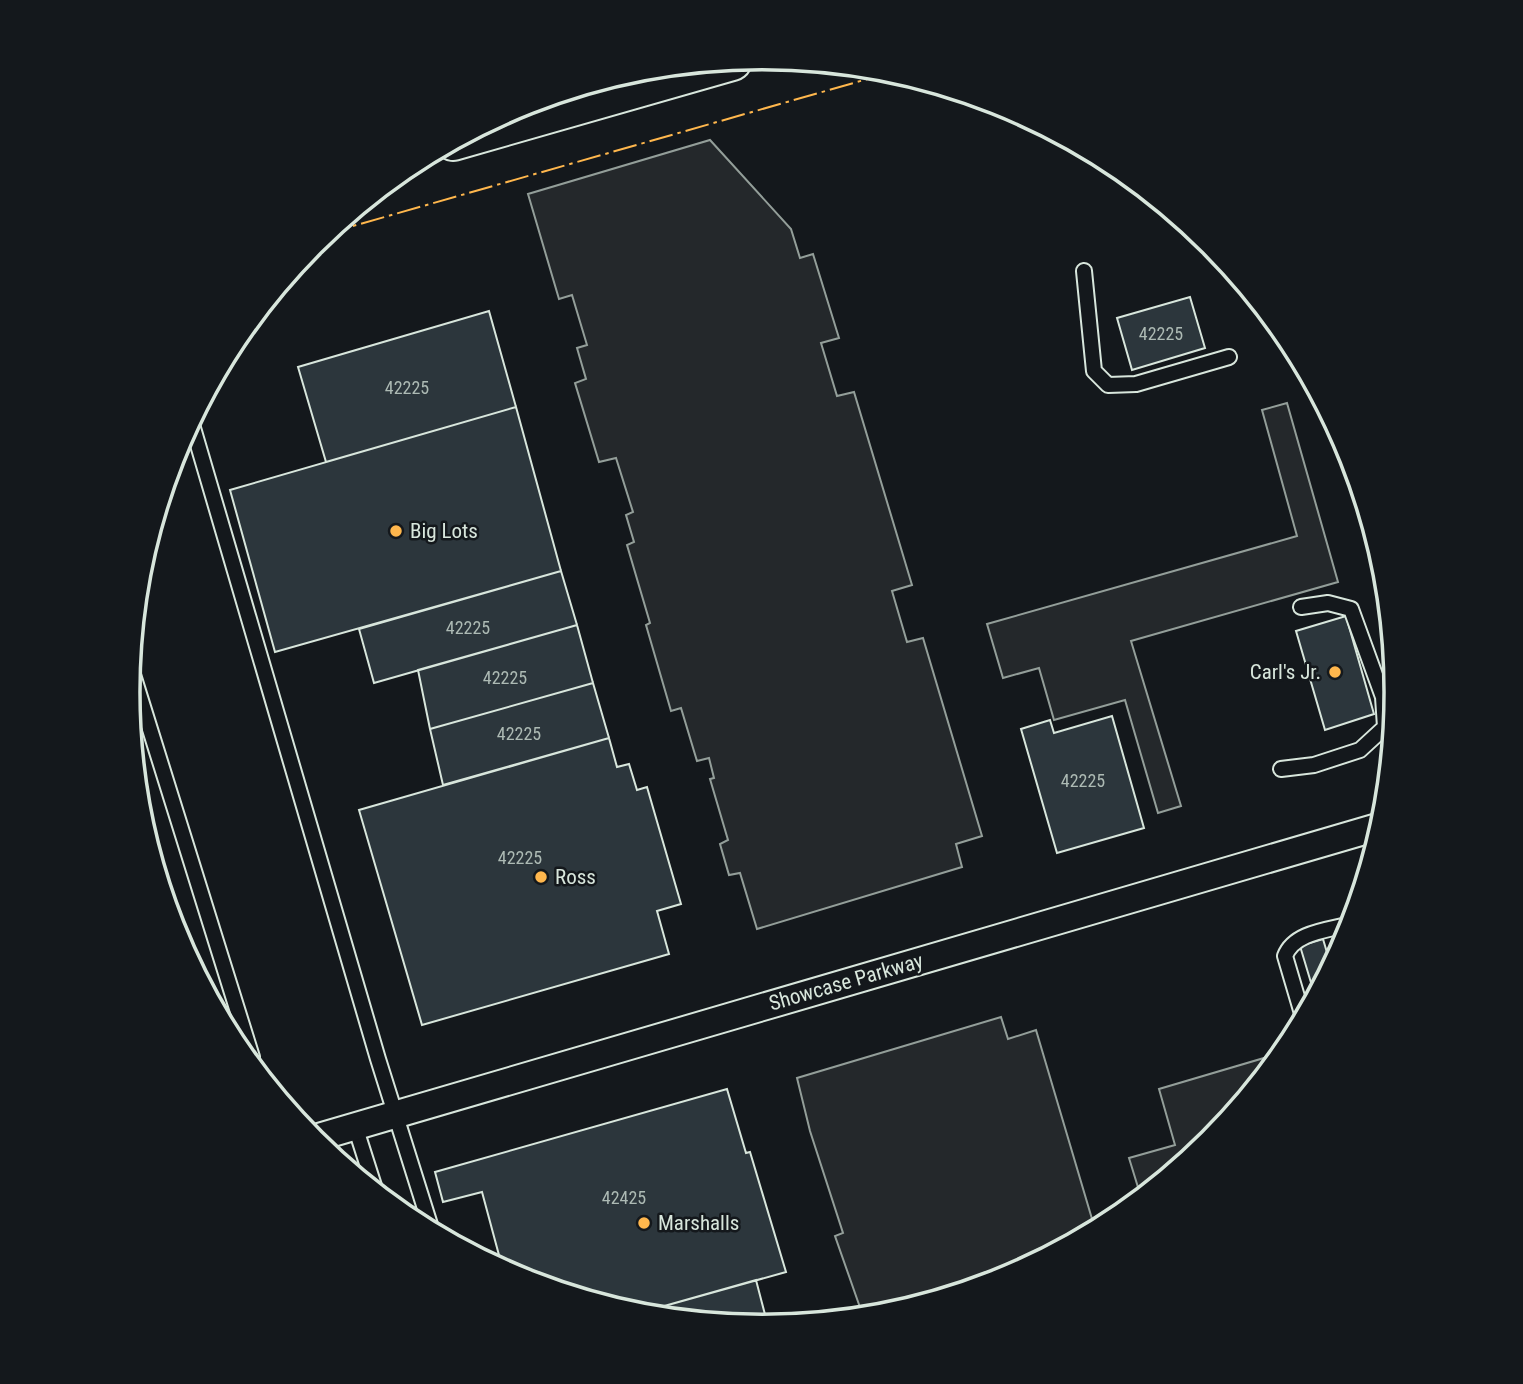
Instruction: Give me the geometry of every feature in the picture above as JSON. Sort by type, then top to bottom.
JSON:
[{"type":"main road","points":[[509,124],[683,75]]},
{"type":"street","name":"Showcase Parkway","points":[[325,1135],[1368,830]]},
{"type":"lane","points":[[1084,271],[1094,371],[1108,386],[1136,384],[1229,356]]},
{"type":"lane","points":[[195,436],[394,1114],[427,1216]]},
{"type":"lane","points":[[1301,607],[1328,603],[1351,608],[1383,704]]},
{"type":"lane","points":[[140,698],[248,1043]]},
{"type":"lane","points":[[1281,769],[1314,765],[1360,750],[1382,730]]},
{"type":"lane","points":[[1299,1004],[1285,956],[1288,948],[1297,939],[1337,928]]},
{"type":"lane","points":[[355,1126],[371,1175]]},
{"type":"shaded area","points":[[710,140],[791,229],[800,258],[813,254],[839,338],[821,343],[837,396],[854,392],[912,585],[892,591],[907,642],[923,638],[982,836],[956,844],[962,867],[757,929],[740,873],[729,875],[720,844],[728,840],[710,779],[714,778],[709,758],[697,761],[681,708],[671,711],[646,625],[650,623],[627,545],[634,542],[626,515],[633,512],[616,458],[599,462],[575,383],[586,379],[577,348],[587,345],[572,295],[559,299],[528,194]]},
{"type":"shaded area","points":[[1287,403],[1338,582],[1131,641],[1181,806],[1158,813],[1125,700],[1054,720],[1039,668],[1003,678],[987,624],[1297,536],[1262,410]]},
{"type":"shaded area","points":[[1001,1017],[1008,1039],[1036,1030],[1092,1218],[1037,1250],[1000,1267],[922,1293],[860,1306],[835,1236],[843,1233],[810,1131],[797,1078]]},
{"type":"shaded area","points":[[1265,1058],[1201,1132],[1172,1160],[1138,1187],[1129,1158],[1175,1145],[1159,1089]]},
{"type":"building","points":[[1190,297],[1205,348],[1132,370],[1117,318]]},
{"type":"building","points":[[489,311],[516,407],[326,462],[298,367]]},
{"type":"building","name":"Big Lots","points":[[516,407],[561,571],[275,652],[230,490]]},
{"type":"building","points":[[561,571],[577,625],[374,683],[359,629]]},
{"type":"building","name":"Carl's Jr.","points":[[1346,616],[1374,714],[1325,730],[1296,631]]},
{"type":"building","points":[[577,625],[593,683],[430,729],[418,670]]},
{"type":"building","points":[[593,683],[609,738],[443,785],[430,729]]},
{"type":"building","points":[[1112,716],[1144,828],[1057,853],[1021,729],[1050,720],[1054,733]]},
{"type":"building","points":[[609,738],[617,767],[629,764],[637,790],[647,787],[681,904],[657,911],[669,954],[422,1025],[359,810]]},
{"type":"building","points":[[1323,939],[1326,951],[1311,982],[1300,946]]},
{"type":"building","points":[[727,1089],[746,1153],[750,1152],[786,1272],[664,1306],[601,1293],[523,1267],[499,1256],[482,1192],[443,1202],[435,1172]]},
{"type":"building","points":[[756,1280],[765,1314],[721,1313],[664,1306]]},
{"type":"power","points":[[347,228],[867,79]]},
{"type":"place","name":"Big Lots","points":[[396,531]]},
{"type":"place","name":"Carl's Jr.","points":[[1335,672]]},
{"type":"place","name":"Ross","points":[[541,877]]},
{"type":"place","name":"Marshalls","points":[[644,1223]]}]
